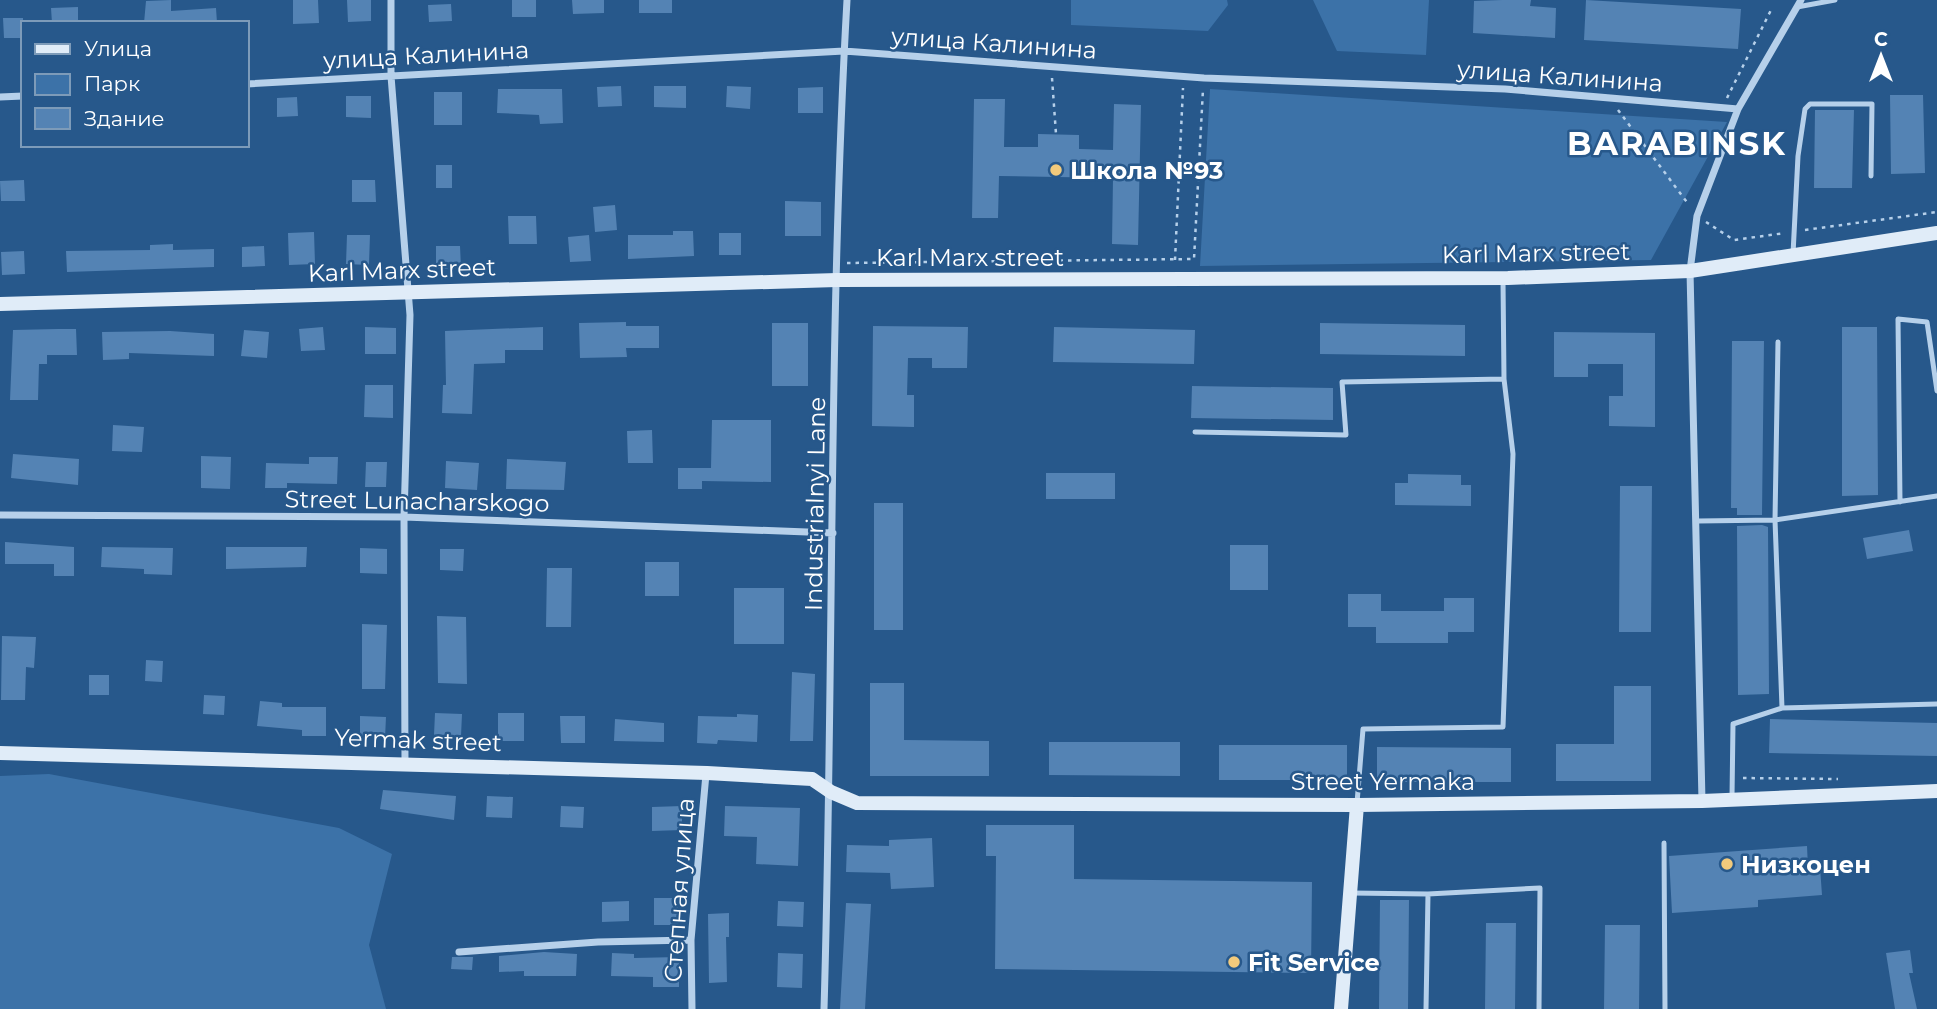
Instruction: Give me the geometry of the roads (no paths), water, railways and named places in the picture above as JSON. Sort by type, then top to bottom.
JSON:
[{"type":"street","points":[[391,0],[391,76],[408,293],[404,517],[405,762]]},
{"type":"street","name":"Industrialnyi Lane","points":[[824,1009],[831,792],[838,263],[847,0]]},
{"type":"street","points":[[1702,801],[1698,521],[1689,271],[1697,216],[1738,108],[1799,3]]},
{"type":"street","name":"улица Калинина","points":[[248,83],[844,51],[1204,78],[1505,89],[1738,108]]},
{"type":"street","points":[[0,97],[21,96]]},
{"type":"street","name":"Karl Marx street","points":[[0,304],[838,280],[1503,278],[1689,271],[1937,233]]},
{"type":"street","name":"Street Lunacharskogo","points":[[0,515],[404,517],[833,533]]},
{"type":"street","name":"Yermak street","points":[[0,753],[405,762],[706,773],[812,779],[831,792]]},
{"type":"street","name":"Степная улица","points":[[692,1009],[691,940],[706,773]]},
{"type":"street","name":"Street Yermaka","points":[[831,792],[857,803],[1357,805],[1702,801],[1937,791]]},
{"type":"street","points":[[1341,1009],[1357,805]]},
{"type":"street","points":[[459,952],[598,942],[691,940]]},
{"type":"lane","points":[[1799,3],[1835,0]]},
{"type":"lane","points":[[1793,254],[1798,156],[1805,109],[1810,104],[1872,104],[1871,176]]},
{"type":"lane","points":[[1357,805],[1363,729],[1503,727],[1513,454],[1504,379],[1503,278]]},
{"type":"lane","points":[[1900,502],[1898,319],[1927,321],[1937,391]]},
{"type":"lane","points":[[1778,342],[1775,520],[1782,708]]},
{"type":"lane","points":[[1195,432],[1346,435],[1342,382],[1504,379]]},
{"type":"lane","points":[[1698,521],[1775,520],[1937,496]]},
{"type":"lane","points":[[1732,800],[1733,724],[1782,708],[1937,704]]},
{"type":"lane","points":[[1664,843],[1665,1009]]},
{"type":"lane","points":[[1350,893],[1428,894],[1540,888],[1539,1009]]},
{"type":"lane","points":[[1426,1009],[1428,894]]},
{"type":"place","name":"Школа №93","points":[[1056,170]]},
{"type":"place","name":"Низкоцен","points":[[1727,864]]},
{"type":"place","name":"Fit Service","points":[[1234,962]]},
{"type":"district","name":"BARABINSK","points":[[1677,143]]}]
